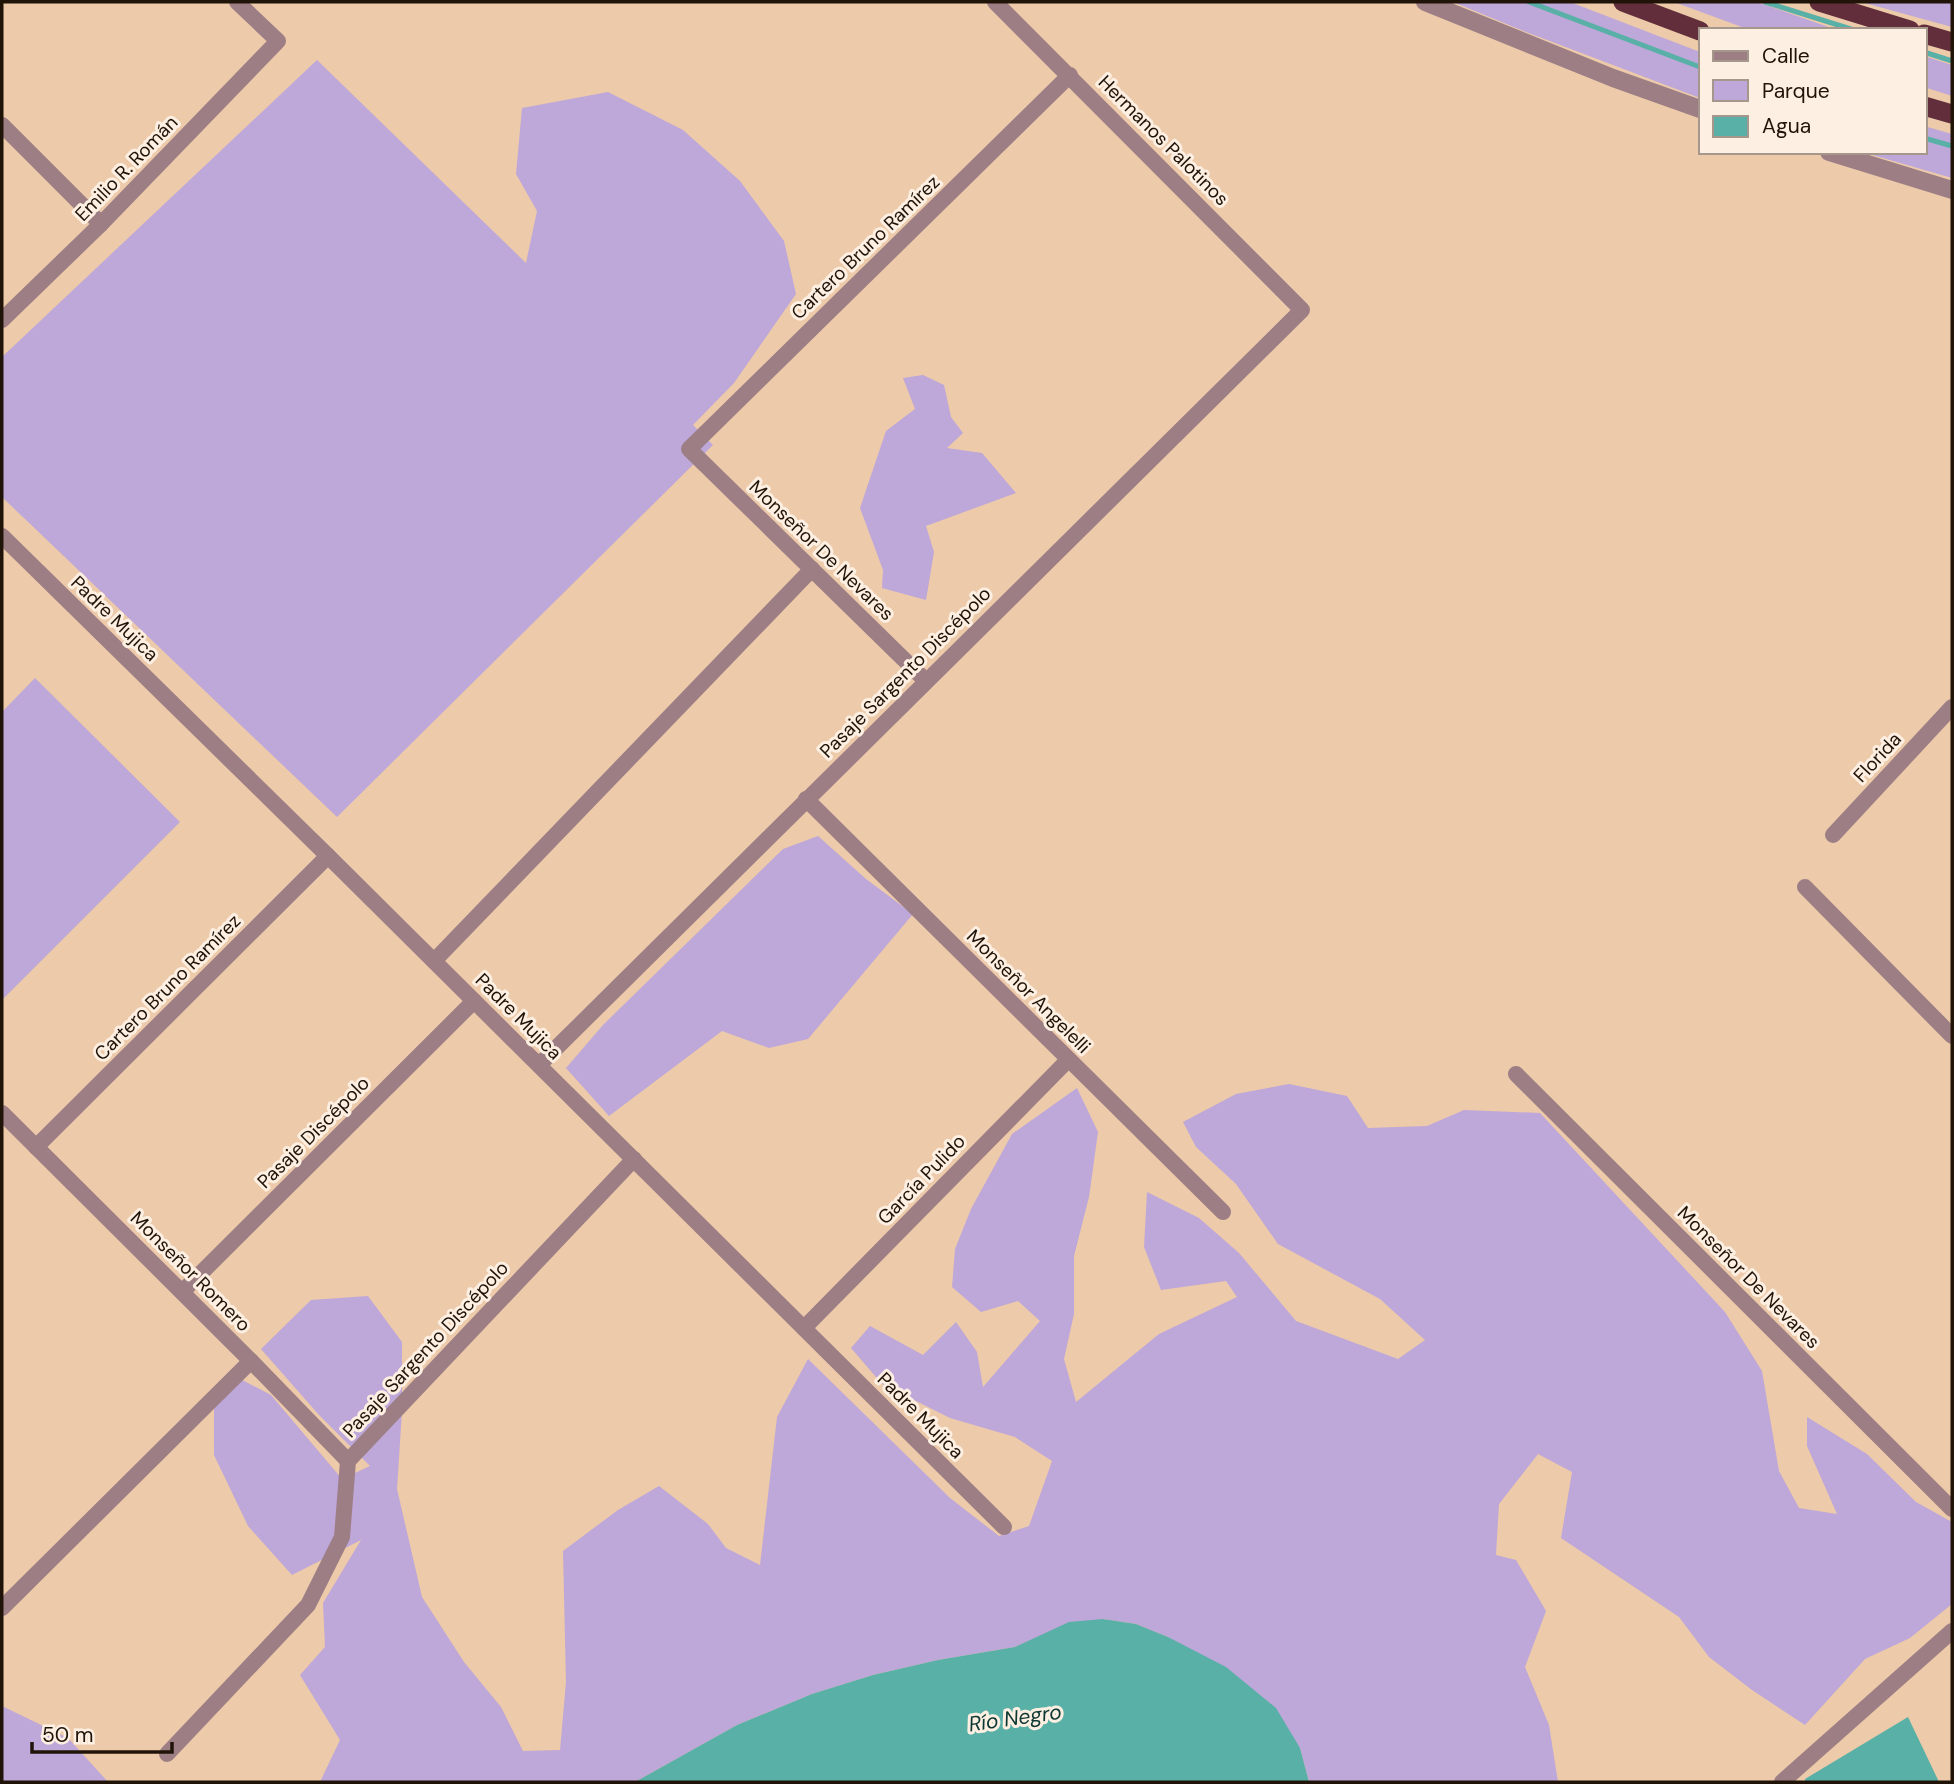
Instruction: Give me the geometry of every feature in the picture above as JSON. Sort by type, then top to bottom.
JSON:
[{"type":"highway","points":[[1623,2],[1699,31]]},
{"type":"highway","points":[[1819,2],[1904,28]]},
{"type":"highway","points":[[1926,35],[1952,42]]},
{"type":"highway","points":[[1926,107],[1952,114]]},
{"type":"street","name":"Emilio R. Román","points":[[2,320],[101,225],[278,41],[237,2]]},
{"type":"street","name":"Hermanos Palotinos","points":[[995,2],[1302,310]]},
{"type":"street","points":[[1425,2],[1600,73],[1699,109]]},
{"type":"street","name":"Cartero Bruno Ramírez","points":[[689,449],[1070,75]]},
{"type":"street","points":[[2,125],[101,225]]},
{"type":"street","points":[[1835,154],[1952,190]]},
{"type":"street","name":"Pasaje Sargento Discépolo","points":[[539,1065],[1302,310]]},
{"type":"street","name":"Monseñor De Nevares","points":[[689,449],[926,681]]},
{"type":"street","name":"Padre Mujica","points":[[2,537],[328,856],[1004,1527]]},
{"type":"street","points":[[434,961],[812,569]]},
{"type":"street","name":"Florida","points":[[1833,835],[1952,707]]},
{"type":"street","name":"Monseñor Angelelli","points":[[806,800],[1223,1212]]},
{"type":"street","name":"Cartero Bruno Ramírez","points":[[36,1147],[328,856]]},
{"type":"street","points":[[1805,887],[1952,1036]]},
{"type":"street","name":"Pasaje Discépolo","points":[[182,1292],[474,1001]]},
{"type":"street","name":"García Pulido","points":[[804,1328],[1068,1060]]},
{"type":"street","name":"Monseñor De Nevares","points":[[1516,1074],[1952,1509]]},
{"type":"street","name":"Monseñor Romero","points":[[2,1113],[348,1461]]},
{"type":"street","name":"Pasaje Sargento Discépolo","points":[[167,1754],[307,1605],[342,1537],[348,1461],[634,1159]]},
{"type":"street","points":[[2,1608],[251,1362]]},
{"type":"street","points":[[1782,1782],[1952,1631]]},
{"type":"green space","points":[[1453,2],[1570,2],[1699,52],[1699,98]]},
{"type":"green space","points":[[1674,2],[1757,2],[1831,28],[1745,28]]},
{"type":"green space","points":[[1861,2],[1952,2],[1952,27]]},
{"type":"green space","points":[[1926,57],[1952,65],[1952,96],[1926,88]]},
{"type":"green space","points":[[317,60],[526,263],[537,211],[516,174],[522,108],[608,92],[683,130],[740,181],[784,241],[796,294],[734,383],[693,425],[713,445],[337,817],[2,497],[2,357]]},
{"type":"green space","points":[[1926,127],[1952,134],[1952,178],[1869,154],[1926,154]]},
{"type":"green space","points":[[923,375],[944,385],[951,417],[963,433],[947,448],[982,453],[1016,493],[926,526],[934,552],[926,600],[882,588],[883,570],[860,508],[886,431],[915,409],[903,378]]},
{"type":"green space","points":[[35,678],[180,822],[2,1000],[2,712]]},
{"type":"green space","points":[[818,836],[866,879],[913,914],[808,1039],[769,1048],[722,1031],[609,1116],[566,1068],[603,1025],[783,849]]},
{"type":"green space","points":[[1289,1084],[1347,1096],[1368,1128],[1427,1126],[1464,1110],[1540,1113],[1725,1312],[1762,1371],[1779,1471],[1799,1508],[1837,1514],[1807,1446],[1807,1417],[1867,1454],[1916,1502],[1952,1522],[1952,1604],[1910,1638],[1865,1659],[1805,1725],[1709,1657],[1679,1617],[1561,1538],[1572,1472],[1538,1454],[1499,1504],[1496,1555],[1516,1560],[1546,1611],[1525,1667],[1549,1725],[1558,1782],[1309,1782],[1300,1748],[1168,1637],[1136,1624],[1103,1619],[1041,1636],[1015,1647],[938,1660],[873,1675],[812,1694],[737,1725],[635,1782],[320,1782],[340,1740],[300,1675],[325,1647],[323,1603],[361,1540],[292,1575],[248,1526],[214,1455],[214,1409],[231,1374],[271,1395],[342,1479],[370,1466],[319,1415],[261,1349],[311,1300],[368,1296],[402,1342],[402,1411],[397,1489],[422,1597],[464,1662],[501,1707],[523,1751],[560,1750],[566,1682],[563,1551],[618,1510],[659,1486],[708,1524],[726,1548],[760,1565],[777,1417],[808,1359],[950,1498],[999,1536],[1029,1526],[1052,1461],[1015,1437],[950,1418],[882,1384],[851,1348],[870,1326],[923,1355],[956,1322],[977,1352],[983,1387],[1040,1321],[1018,1301],[981,1312],[952,1287],[955,1249],[971,1209],[1012,1134],[1077,1088],[1098,1132],[1089,1197],[1074,1256],[1074,1314],[1064,1359],[1076,1402],[1159,1334],[1237,1297],[1226,1281],[1161,1290],[1144,1247],[1147,1192],[1199,1218],[1239,1253],[1296,1321],[1398,1359],[1425,1340],[1380,1299],[1278,1244],[1236,1184],[1196,1147],[1183,1122],[1236,1094]]},
{"type":"green space","points":[[2,1706],[68,1738],[108,1782],[2,1782]]},
{"type":"water","name":"Río Negro","points":[[1103,1619],[1136,1624],[1226,1667],[1276,1708],[1300,1748],[1309,1782],[635,1782],[737,1725],[812,1694],[873,1675],[938,1660],[1015,1647],[1069,1622]]},
{"type":"water","points":[[1908,1717],[1939,1782],[1805,1782],[1805,1779]]},
{"type":"waterway","points":[[1529,2],[1699,67]]},
{"type":"waterway","points":[[1765,2],[1848,28]]},
{"type":"waterway","points":[[1926,53],[1952,61]]},
{"type":"waterway","points":[[1926,139],[1952,146]]}]
